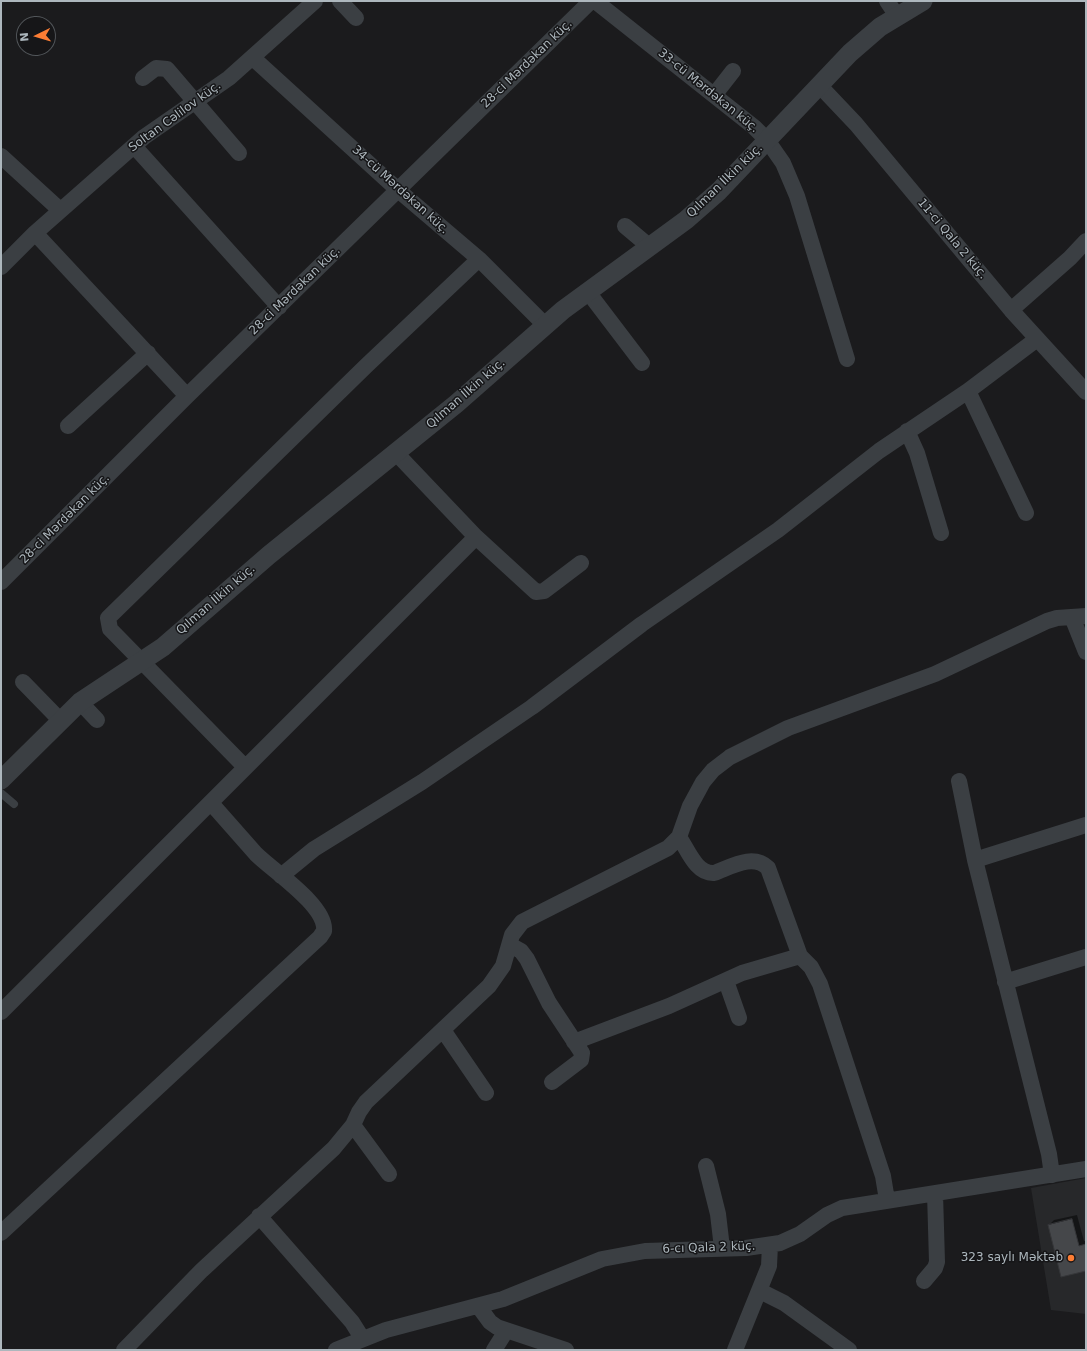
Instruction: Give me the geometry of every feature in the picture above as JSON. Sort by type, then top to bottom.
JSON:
[{"type":"street","name":"Soltan Cəlilov küç.","points":[[1,267],[60,210],[134,146],[158,127],[194,104],[253,58],[315,1]]},
{"type":"street","points":[[340,1],[356,18]]},
{"type":"street","name":"28-ci Mərdəkan küç.","points":[[1,582],[187,396],[591,1]]},
{"type":"street","name":"33-cü Mərdəkan küç.","points":[[595,1],[715,94],[754,127],[767,140],[783,162],[797,196],[847,359]]},
{"type":"street","points":[[887,1],[897,16]]},
{"type":"street","name":"Qılman İlkin küç.","points":[[1,780],[60,720],[80,702],[163,647],[269,555],[456,404],[544,325],[650,247],[706,203],[819,85],[869,36],[897,16],[924,1]]},
{"type":"street","name":"34-cü Mərdəkan küç.","points":[[253,58],[398,190],[479,259],[544,325]]},
{"type":"street","points":[[143,78],[156,68],[167,69],[194,104],[238,153]]},
{"type":"street","points":[[715,94],[732,71]]},
{"type":"street","name":"11-ci Qala 2 küç.","points":[[819,85],[856,124],[1011,310],[1086,392]]},
{"type":"street","points":[[134,146],[279,307]]},
{"type":"street","points":[[1,156],[60,210]]},
{"type":"street","points":[[625,226],[650,247]]},
{"type":"street","points":[[35,233],[187,396]]},
{"type":"street","points":[[1011,310],[1070,258],[1086,241]]},
{"type":"street","points":[[245,767],[140,662],[110,629],[107,624],[110,615],[479,259]]},
{"type":"street","points":[[588,292],[642,363]]},
{"type":"street","points":[[281,876],[314,849],[422,782],[532,707],[642,624],[778,530],[907,431],[968,391],[1037,339]]},
{"type":"street","points":[[68,426],[148,353]]},
{"type":"street","points":[[968,391],[1026,513]]},
{"type":"street","points":[[907,431],[917,453],[941,533]]},
{"type":"street","points":[[396,453],[476,537],[536,592],[544,591],[581,563]]},
{"type":"street","points":[[1,1012],[476,537]]},
{"type":"street","points":[[124,1350],[202,1270],[334,1148],[353,1125],[366,1102],[489,986],[503,966],[512,935],[522,922],[662,852],[679,837],[695,794],[713,770],[730,757],[788,728],[935,674],[1047,621],[1079,617],[1086,652]]},
{"type":"street","points":[[23,682],[60,720]]},
{"type":"street","points":[[80,702],[97,720]]},
{"type":"street","points":[[959,781],[975,860],[1049,1154],[1052,1175]]},
{"type":"street","points":[[1,1233],[320,937],[324,931],[325,926],[314,908],[293,885],[257,855],[211,803]]},
{"type":"street","points":[[975,860],[1086,825]]},
{"type":"street","points":[[679,837],[700,869],[708,873],[714,873],[751,860],[763,863],[768,868],[800,956],[811,967],[820,984],[883,1176],[887,1200]]},
{"type":"street","points":[[510,945],[521,951],[527,959],[549,1003],[582,1053],[581,1060],[552,1082]]},
{"type":"street","points":[[574,1042],[669,1006],[742,973],[800,956]]},
{"type":"street","points":[[1005,982],[1086,957]]},
{"type":"street","points":[[726,981],[739,1018]]},
{"type":"street","points":[[443,1030],[486,1093]]},
{"type":"street","points":[[353,1125],[389,1174]]},
{"type":"street","points":[[706,1166],[718,1214],[722,1248]]},
{"type":"street","name":"6-cı Qala 2 küç.","points":[[336,1350],[362,1338],[400,1326],[479,1307],[532,1288],[578,1267],[602,1259],[645,1251],[770,1246],[796,1237],[834,1211],[887,1200],[1086,1169]]},
{"type":"street","points":[[924,1281],[935,1268],[937,1262],[936,1192]]},
{"type":"street","points":[[259,1216],[352,1322],[362,1338]]},
{"type":"street","points":[[735,1350],[769,1266],[770,1246]]},
{"type":"street","points":[[760,1291],[784,1303],[849,1350]]},
{"type":"street","points":[[479,1307],[490,1322],[506,1331],[566,1350]]},
{"type":"street","points":[[494,1350],[506,1331]]},
{"type":"lane","points":[[1,793],[14,804]]},
{"type":"shaded area","points":[[1086,1178],[1086,1314],[1051,1310],[1031,1188]]},
{"type":"building","name":"323 saylı Məktəb","points":[[1072,1219],[1079,1246],[1086,1244],[1086,1271],[1061,1277],[1048,1225]]},
{"type":"place","name":"323 saylı Məktəb","points":[[1071,1258]]}]
